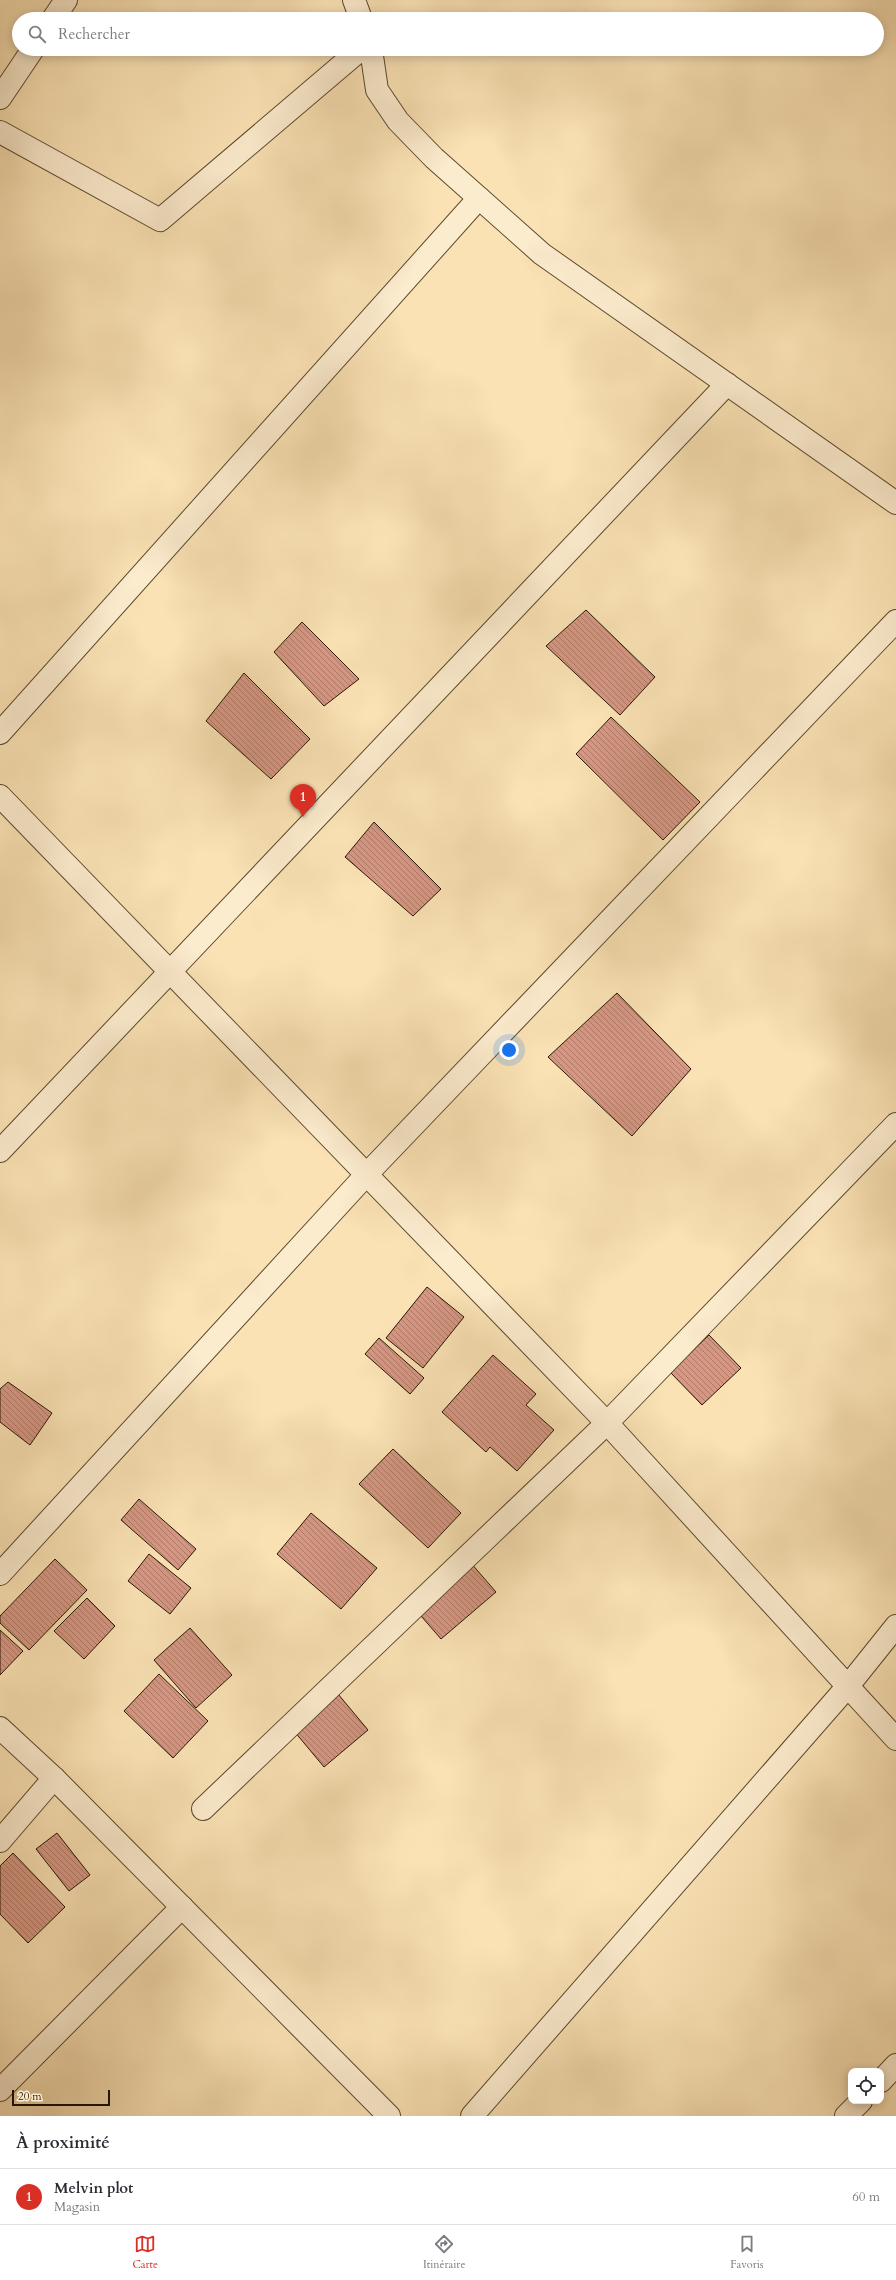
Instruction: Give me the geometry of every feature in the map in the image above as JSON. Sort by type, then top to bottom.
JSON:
[{"type":"street","points":[[58,12],[66,0]]},
{"type":"street","points":[[354,0],[358,12]]},
{"type":"street","points":[[0,98],[28,56]]},
{"type":"street","points":[[0,132],[160,220],[353,56]]},
{"type":"street","points":[[372,56],[377,90],[398,121],[434,158],[542,254],[896,502]]},
{"type":"street","points":[[0,733],[479,198]]},
{"type":"street","points":[[0,1151],[727,384]]},
{"type":"street","points":[[0,1574],[366,1175],[896,621]]},
{"type":"street","points":[[0,796],[606,1423],[896,1739]]},
{"type":"street","points":[[203,1809],[606,1423],[896,1124]]},
{"type":"street","points":[[472,2116],[848,1686],[896,1626]]},
{"type":"street","points":[[0,1728],[54,1778],[389,2116]]},
{"type":"street","points":[[0,1841],[54,1778]]},
{"type":"street","points":[[0,2090],[182,1907]]},
{"type":"street","points":[[884,2077],[896,2065]]},
{"type":"street","points":[[846,2116],[858,2104]]},
{"type":"building","points":[[586,610],[655,677],[620,715],[546,646]]},
{"type":"building","points":[[302,622],[359,679],[324,706],[274,652]]},
{"type":"building","points":[[244,673],[310,739],[271,779],[206,721]]},
{"type":"building","points":[[611,717],[700,802],[663,840],[576,754]]},
{"type":"building","points":[[374,822],[441,889],[413,916],[345,857]]},
{"type":"building","points":[[617,993],[691,1069],[632,1136],[548,1057]]},
{"type":"building","points":[[427,1287],[464,1317],[423,1368],[386,1338]]},
{"type":"building","points":[[709,1335],[741,1368],[702,1405],[670,1372]]},
{"type":"building","points":[[379,1338],[424,1378],[410,1394],[365,1354]]},
{"type":"building","points":[[493,1355],[536,1394],[526,1405],[554,1430],[517,1471],[490,1447],[486,1452],[442,1412]]},
{"type":"building","points":[[8,1382],[52,1413],[30,1445],[0,1422],[0,1389]]},
{"type":"building","points":[[393,1449],[461,1513],[428,1548],[359,1484]]},
{"type":"building","points":[[139,1499],[196,1549],[178,1570],[121,1520]]},
{"type":"building","points":[[311,1513],[377,1568],[341,1609],[277,1554]]},
{"type":"building","points":[[149,1554],[191,1588],[170,1614],[128,1581]]},
{"type":"building","points":[[55,1559],[87,1590],[29,1650],[0,1623],[0,1616]]},
{"type":"building","points":[[470,1562],[496,1592],[441,1639],[415,1609]]},
{"type":"building","points":[[87,1598],[115,1626],[84,1659],[54,1631]]},
{"type":"building","points":[[190,1628],[232,1675],[196,1708],[154,1660]]},
{"type":"building","points":[[0,1630],[23,1651],[0,1675]]},
{"type":"building","points":[[159,1674],[208,1721],[173,1758],[124,1711]]},
{"type":"building","points":[[338,1694],[368,1730],[324,1767],[294,1731]]},
{"type":"building","points":[[57,1833],[90,1875],[69,1891],[36,1849]]},
{"type":"building","points":[[13,1853],[65,1907],[28,1943],[0,1914],[0,1866]]},
{"type":"place","name":"Melvin plot","points":[[303,817]]}]
